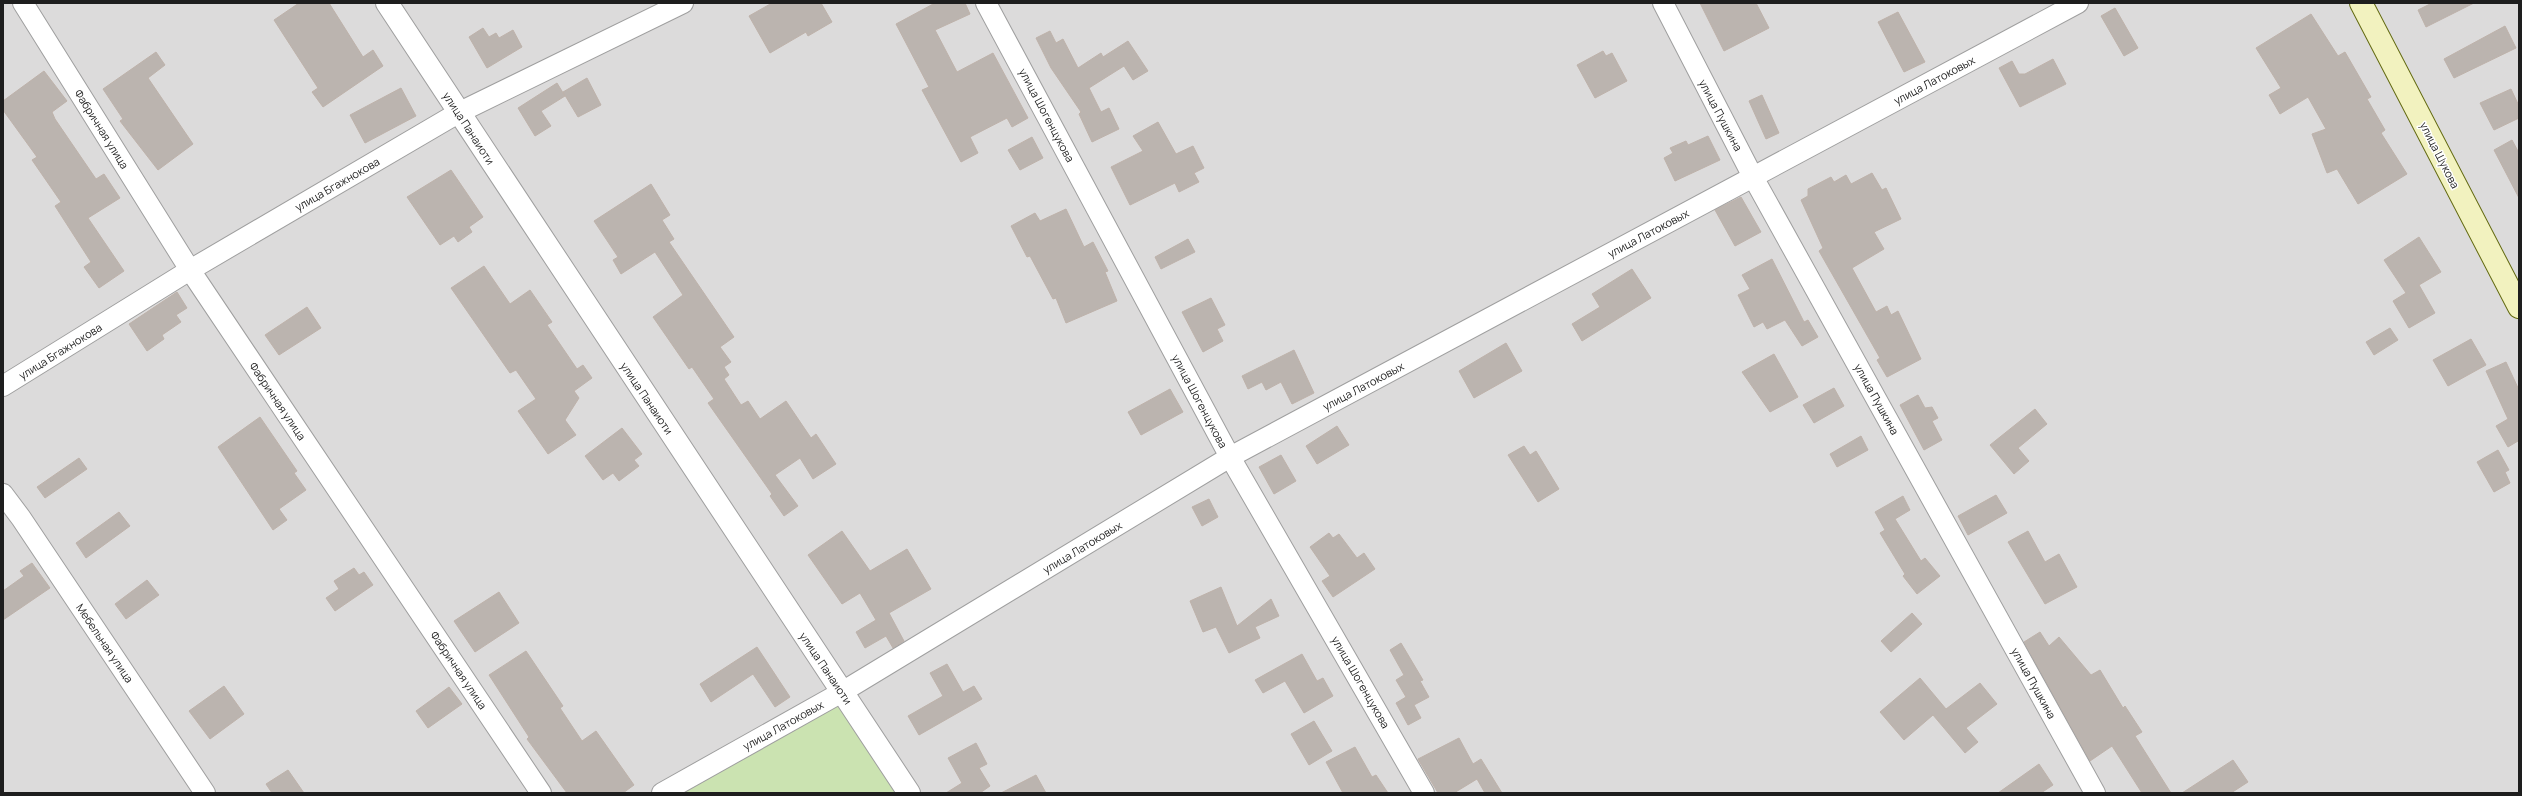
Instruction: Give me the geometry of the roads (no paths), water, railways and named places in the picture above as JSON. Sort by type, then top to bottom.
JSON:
[{"type":"main road","name":"улица Шукова","points":[[2361,3],[2519,308]]},
{"type":"street","name":"Фабричная улица","points":[[23,3],[190,270],[541,793]]},
{"type":"street","name":"улица Панаиоти","points":[[387,3],[458,113],[909,793]]},
{"type":"street","name":"улица Бгажнокова","points":[[3,386],[190,270],[458,113],[683,3]]},
{"type":"street","name":"улица Шогенцукова","points":[[986,3],[1230,457],[1424,793]]},
{"type":"street","name":"улица Пушкина","points":[[1663,3],[1753,176],[2095,793]]},
{"type":"street","name":"улица Латоковых","points":[[662,793],[842,692],[1230,457],[2078,3]]},
{"type":"street","name":"Мебельная улица","points":[[3,494],[21,518],[205,793]]}]
